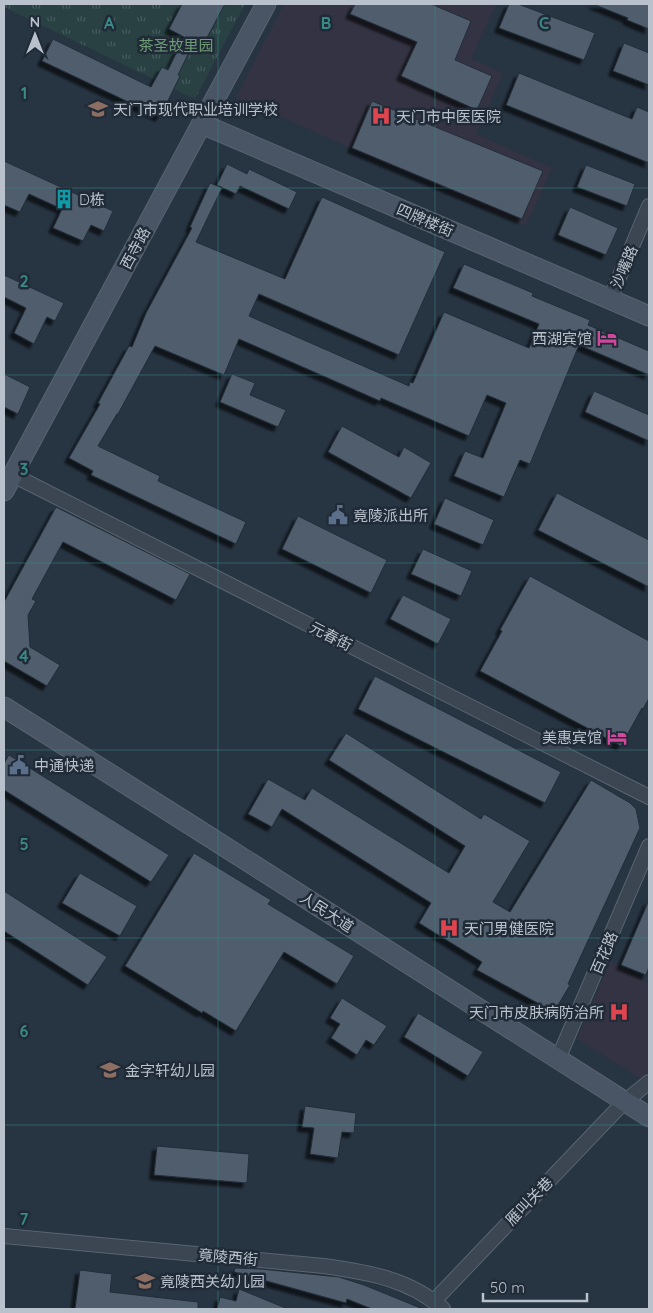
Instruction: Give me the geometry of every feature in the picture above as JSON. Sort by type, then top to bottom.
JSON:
[{"type":"main road","name":"西寺路","points":[[8,483],[266,4]]},
{"type":"main road","name":"四牌楼街","points":[[202,124],[649,316]]},
{"type":"main road","name":"人民大道","points":[[4,697],[560,1055]]},
{"type":"main road","name":"人民大道","points":[[4,707],[629,1098],[649,1116]]},
{"type":"main road","name":"人民大道","points":[[629,1098],[649,1105]]},
{"type":"street","name":"沙嘴路","points":[[610,299],[649,206]]},
{"type":"street","name":"元春街","points":[[8,483],[649,797]]},
{"type":"street","name":"百花路","points":[[560,1055],[649,846]]},
{"type":"street","name":"雁叫关巷","points":[[439,1305],[629,1098],[649,1082]]},
{"type":"street","name":"竟陵西街","points":[[4,1236],[364,1272],[399,1282],[419,1291],[439,1305]]},
{"type":"shaded area","name":"天门市中医医院","points":[[284,4],[496,4],[471,59],[503,73],[476,134],[552,168],[526,226],[236,97]]},
{"type":"shaded area","name":"天门市皮肤病防治所","points":[[611,961],[649,984],[649,1078],[645,1081],[577,1039]]},
{"type":"green space","name":"茶圣故里园","points":[[4,4],[245,4],[195,99],[4,7]]},
{"type":"building","points":[[182,4],[225,4],[202,47],[194,42],[160,117],[42,61],[53,39],[151,87],[162,67],[168,70],[184,37],[169,29]]},
{"type":"building","points":[[355,4],[431,4],[471,21],[455,60],[492,76],[477,110],[401,76],[417,42],[350,14]]},
{"type":"building","points":[[509,4],[518,4],[595,33],[584,60],[499,28]]},
{"type":"building","points":[[593,4],[649,4],[649,29],[627,20],[628,18]]},
{"type":"building","points":[[624,43],[649,53],[649,85],[613,71]]},
{"type":"building","points":[[519,73],[632,119],[637,107],[649,112],[649,163],[506,105]]},
{"type":"building","points":[[372,101],[543,171],[522,219],[352,148]]},
{"type":"building","name":"D栋","points":[[4,161],[113,211],[104,231],[91,225],[83,241],[53,228],[62,209],[29,194],[20,212],[4,205]]},
{"type":"building","points":[[227,164],[247,174],[249,169],[297,192],[289,209],[240,186],[236,194],[217,185]]},
{"type":"building","points":[[586,165],[635,184],[627,206],[577,187]]},
{"type":"building","points":[[210,183],[222,188],[196,242],[285,279],[322,197],[445,252],[399,355],[259,294],[249,316],[409,386],[410,382],[413,383],[444,312],[529,348],[539,324],[453,288],[464,264],[533,293],[532,296],[590,320],[588,325],[649,351],[649,375],[579,345],[530,464],[520,460],[504,497],[454,476],[465,451],[483,458],[506,403],[487,395],[469,436],[381,398],[380,401],[239,339],[224,375],[155,346],[118,414],[98,446],[160,476],[158,481],[246,522],[236,544],[91,475],[93,471],[69,458],[100,404],[98,403],[129,346],[132,347],[146,313],[192,228],[190,227]]},
{"type":"building","points":[[570,207],[618,228],[606,255],[558,235]]},
{"type":"building","points":[[4,275],[64,303],[55,321],[47,317],[34,344],[14,333],[26,308],[4,297]]},
{"type":"building","points":[[4,374],[30,387],[18,414],[4,407]]},
{"type":"building","points":[[232,374],[255,383],[250,395],[286,410],[278,427],[220,402]]},
{"type":"building","points":[[594,391],[649,415],[649,441],[585,412]]},
{"type":"building","points":[[342,426],[399,457],[404,447],[431,463],[411,498],[328,452]]},
{"type":"building","points":[[557,493],[649,540],[649,587],[538,530]]},
{"type":"building","points":[[445,498],[494,520],[483,545],[434,524]]},
{"type":"building","points":[[56,507],[190,574],[176,600],[63,542],[32,599],[36,601],[28,615],[30,647],[60,665],[47,686],[4,661],[4,602]]},
{"type":"building","points":[[298,516],[387,560],[371,593],[282,549]]},
{"type":"building","points":[[423,549],[472,571],[461,596],[411,574]]},
{"type":"building","points":[[530,576],[649,641],[649,698],[621,746],[480,671]]},
{"type":"building","points":[[403,595],[451,619],[438,644],[390,619]]},
{"type":"building","points":[[375,676],[561,772],[545,803],[358,709]]},
{"type":"building","points":[[346,733],[481,819],[484,814],[530,841],[493,902],[510,912],[591,780],[630,803],[636,809],[640,828],[568,984],[570,985],[554,1012],[477,970],[482,962],[419,923],[431,903],[282,809],[272,827],[248,814],[268,779],[305,800],[312,788],[449,873],[465,846],[329,760]]},
{"type":"building","points":[[9,755],[169,855],[151,882],[4,790],[4,763]]},
{"type":"building","points":[[194,853],[271,900],[268,904],[354,956],[337,984],[284,952],[236,1031],[203,1011],[202,1013],[125,966]]},
{"type":"building","points":[[80,873],[137,906],[120,936],[62,903]]},
{"type":"building","points":[[4,891],[107,957],[88,985],[4,931]]},
{"type":"building","points":[[649,900],[649,967],[646,975],[621,965]]},
{"type":"building","points":[[342,998],[387,1026],[374,1045],[366,1040],[357,1055],[331,1038],[340,1024],[330,1018]]},
{"type":"building","points":[[418,1013],[483,1052],[468,1076],[404,1037]]},
{"type":"building","points":[[305,1106],[356,1113],[354,1133],[342,1132],[338,1158],[310,1154],[314,1128],[302,1127]]},
{"type":"building","points":[[157,1146],[249,1154],[247,1183],[154,1175]]},
{"type":"building","points":[[235,1268],[339,1277],[423,1309],[372,1309],[347,1299],[346,1303],[234,1272]]},
{"type":"building","points":[[80,1270],[112,1274],[110,1292],[198,1302],[198,1309],[75,1309]]},
{"type":"building","points":[[239,1289],[288,1309],[217,1309],[220,1297],[236,1301]]},
{"type":"place","name":"天门市现代职业培训学校","points":[[98,109]]},
{"type":"place","name":"天门市中医医院","points":[[381,116]]},
{"type":"place","name":"D栋","points":[[64,199]]},
{"type":"place","name":"西湖宾馆","points":[[607,338]]},
{"type":"place","name":"竟陵派出所","points":[[338,515]]},
{"type":"place","name":"美惠宾馆","points":[[617,737]]},
{"type":"place","name":"中通快递","points":[[19,765]]},
{"type":"place","name":"天门男健医院","points":[[449,928]]},
{"type":"place","name":"天门市皮肤病防治所","points":[[619,1012]]},
{"type":"place","name":"金字轩幼儿园","points":[[110,1070]]},
{"type":"place","name":"竟陵西关幼儿园","points":[[145,1281]]}]
